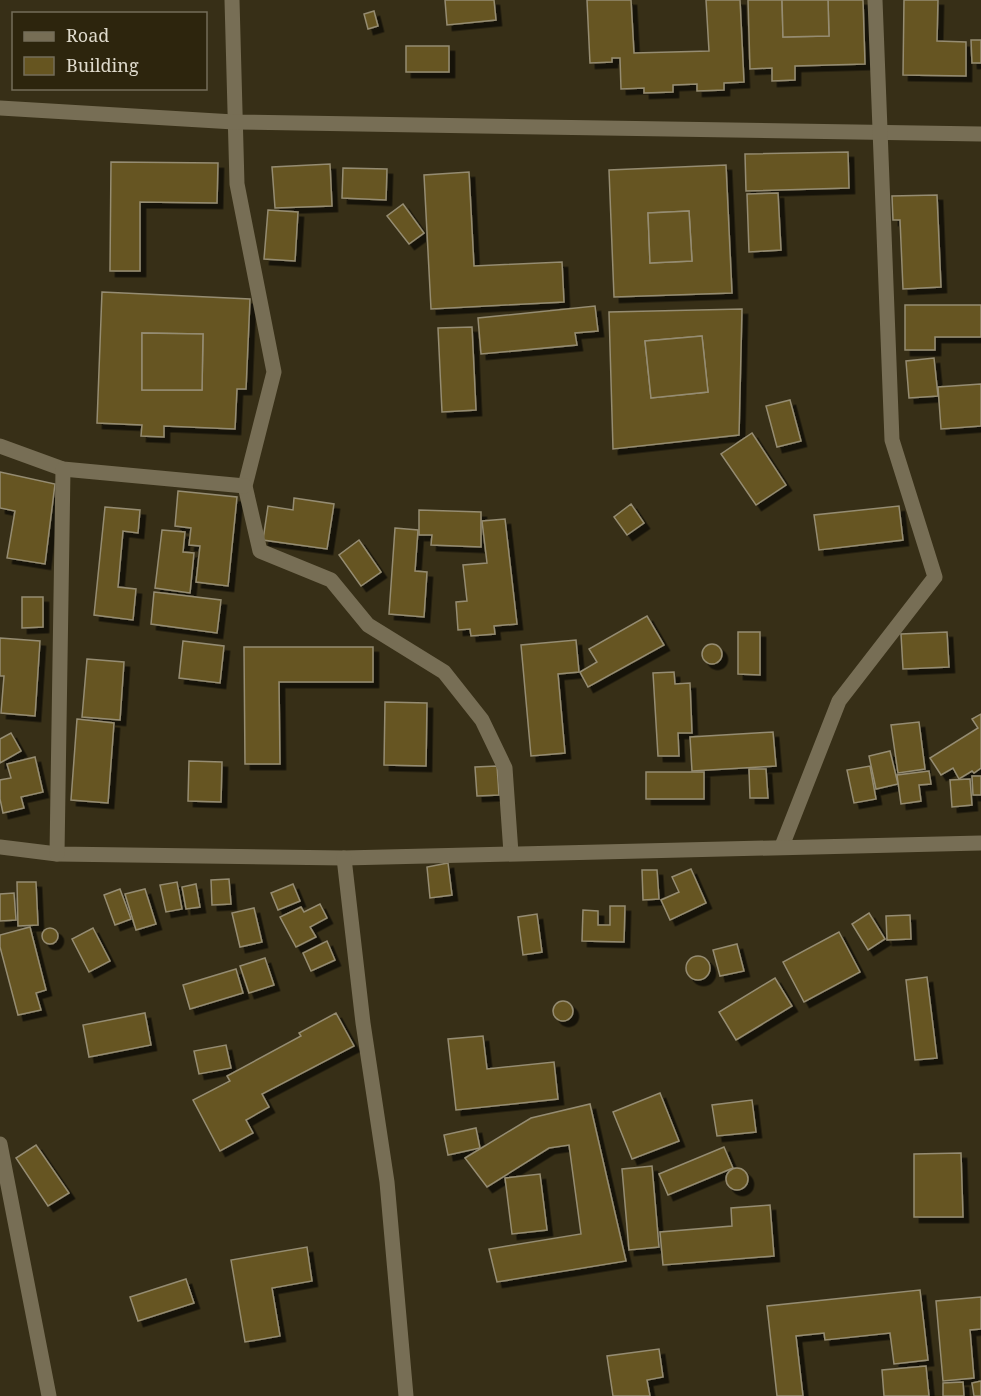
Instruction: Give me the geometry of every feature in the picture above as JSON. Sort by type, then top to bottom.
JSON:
[{"type":"street","points":[[232,0],[237,184],[274,372],[245,486],[260,551],[331,580],[368,625],[444,672],[482,720],[505,768],[511,853]]},
{"type":"street","points":[[782,846],[839,701],[935,577],[892,440],[875,0]]},
{"type":"street","points":[[0,108],[234,122],[981,134]]},
{"type":"street","points":[[0,446],[63,469],[245,486]]},
{"type":"street","points":[[57,854],[63,469]]},
{"type":"street","points":[[0,847],[57,854],[344,858],[981,843]]},
{"type":"street","points":[[344,858],[363,1023],[387,1182],[406,1396]]},
{"type":"street","points":[[0,1144],[49,1396]]},
{"type":"building","points":[[445,0],[494,0],[496,20],[447,25]]},
{"type":"building","points":[[587,0],[631,0],[634,53],[709,51],[706,0],[740,0],[744,82],[724,83],[724,90],[697,91],[697,84],[673,85],[673,92],[644,93],[644,88],[621,89],[620,58],[612,58],[612,62],[590,63]]},
{"type":"building","points":[[748,0],[782,0],[783,37],[829,36],[828,0],[863,0],[865,64],[795,66],[795,80],[772,81],[772,68],[750,69]]},
{"type":"building","points":[[782,0],[828,0],[829,36],[783,37]]},
{"type":"building","points":[[904,0],[938,0],[937,41],[966,42],[966,76],[903,75]]},
{"type":"building","points":[[374,11],[378,26],[368,29],[364,14]]},
{"type":"building","points":[[971,40],[981,40],[981,63],[972,63]]},
{"type":"building","points":[[406,46],[449,46],[449,72],[406,72]]},
{"type":"building","points":[[848,152],[849,188],[746,191],[745,154]]},
{"type":"building","points":[[111,162],[218,163],[217,203],[140,202],[140,271],[110,271]]},
{"type":"building","points":[[330,164],[332,206],[275,208],[272,167]]},
{"type":"building","points":[[726,165],[732,293],[614,297],[609,170]],"holes":[[[689,211],[692,261],[650,263],[648,213]]]},
{"type":"building","points":[[343,168],[387,169],[386,200],[342,198]]},
{"type":"building","points":[[469,172],[474,266],[562,262],[564,302],[431,309],[424,175]]},
{"type":"building","points":[[778,193],[781,250],[749,252],[747,194]]},
{"type":"building","points":[[937,195],[941,287],[903,289],[900,220],[893,220],[892,196]]},
{"type":"building","points":[[403,204],[424,233],[409,244],[387,216]]},
{"type":"building","points":[[268,210],[298,212],[295,261],[264,259]]},
{"type":"building","points":[[689,211],[692,261],[650,263],[648,213]]},
{"type":"building","points":[[102,292],[250,299],[246,389],[237,389],[235,429],[164,426],[164,437],[141,436],[142,425],[97,423]],"holes":[[[142,333],[203,334],[202,390],[142,390]]]},
{"type":"building","points":[[905,305],[981,305],[981,337],[935,337],[935,350],[905,350]]},
{"type":"building","points":[[595,306],[598,331],[575,333],[577,345],[481,354],[478,318]]},
{"type":"building","points":[[742,309],[739,435],[613,449],[609,312]],"holes":[[[702,336],[708,392],[651,398],[645,341]]]},
{"type":"building","points":[[472,327],[476,410],[442,412],[438,328]]},
{"type":"building","points":[[142,333],[203,334],[202,390],[142,390]]},
{"type":"building","points":[[702,336],[708,392],[651,398],[645,341]]},
{"type":"building","points":[[934,358],[938,396],[909,398],[906,361]]},
{"type":"building","points":[[981,384],[981,426],[941,429],[938,387]]},
{"type":"building","points":[[790,400],[801,441],[777,447],[766,406]]},
{"type":"building","points":[[752,433],[786,485],[756,505],[721,454]]},
{"type":"building","points":[[0,472],[55,484],[45,564],[7,558],[15,511],[0,508]]},
{"type":"building","points":[[178,491],[237,497],[228,586],[196,582],[200,546],[189,545],[191,528],[175,526]]},
{"type":"building","points":[[294,498],[334,504],[327,549],[263,540],[268,506],[293,510]]},
{"type":"building","points":[[631,504],[644,523],[627,535],[614,517]]},
{"type":"building","points":[[899,506],[903,540],[819,550],[814,515]]},
{"type":"building","points":[[105,507],[140,510],[138,533],[123,531],[118,587],[136,589],[133,620],[94,615]]},
{"type":"building","points":[[419,510],[481,512],[481,547],[431,545],[432,535],[419,535]]},
{"type":"building","points":[[505,519],[517,624],[494,626],[495,634],[471,636],[470,629],[458,630],[456,602],[467,601],[463,565],[487,563],[482,521]]},
{"type":"building","points":[[395,528],[418,530],[415,571],[427,572],[424,617],[389,614]]},
{"type":"building","points":[[162,530],[185,532],[183,552],[194,553],[190,593],[155,588]]},
{"type":"building","points":[[359,540],[381,572],[361,586],[339,555]]},
{"type":"building","points":[[154,592],[221,600],[217,633],[151,624]]},
{"type":"building","points":[[22,597],[43,597],[43,627],[22,628]]},
{"type":"building","points":[[647,616],[664,645],[588,687],[580,672],[597,662],[589,649]]},
{"type":"building","points":[[738,632],[760,632],[760,675],[738,674]]},
{"type":"building","points":[[947,632],[949,667],[903,669],[901,634]]},
{"type":"building","points":[[0,638],[40,641],[35,716],[1,713],[4,676],[0,676]]},
{"type":"building","points":[[576,640],[579,672],[558,674],[565,753],[531,756],[521,645]]},
{"type":"building","points":[[183,641],[224,646],[220,683],[179,678]]},
{"type":"building","points":[[708,644],[716,644],[722,650],[722,658],[716,664],[708,664],[702,658],[702,650]]},
{"type":"building","points":[[244,647],[373,647],[373,682],[279,682],[280,764],[245,764]]},
{"type":"building","points":[[87,659],[124,662],[120,720],[82,717]]},
{"type":"building","points":[[674,672],[675,684],[690,683],[692,733],[678,733],[679,756],[658,756],[653,673]]},
{"type":"building","points":[[385,702],[427,703],[426,766],[384,765]]},
{"type":"building","points":[[981,714],[981,768],[959,779],[953,768],[941,775],[930,758],[978,728],[972,719]]},
{"type":"building","points":[[77,719],[114,723],[108,803],[71,800]]},
{"type":"building","points":[[919,722],[925,769],[898,773],[891,725]]},
{"type":"building","points":[[773,732],[776,766],[692,771],[690,737]]},
{"type":"building","points":[[11,733],[21,751],[0,763],[0,739]]},
{"type":"building","points":[[890,751],[898,784],[876,789],[869,756]]},
{"type":"building","points":[[35,757],[43,792],[21,797],[24,808],[3,813],[0,780],[11,778],[7,764]]},
{"type":"building","points":[[189,761],[222,762],[221,802],[188,801]]},
{"type":"building","points":[[497,766],[499,795],[477,796],[475,767]]},
{"type":"building","points":[[870,766],[876,799],[854,803],[847,770]]},
{"type":"building","points":[[749,769],[766,769],[768,798],[750,798]]},
{"type":"building","points":[[929,771],[931,784],[919,785],[921,801],[901,804],[897,775]]},
{"type":"building","points":[[646,772],[704,772],[704,799],[646,799]]},
{"type":"building","points":[[972,776],[981,776],[981,795],[973,795]]},
{"type":"building","points":[[970,779],[972,805],[952,807],[950,780]]},
{"type":"building","points":[[448,863],[452,895],[430,898],[427,867]]},
{"type":"building","points":[[691,869],[706,903],[670,920],[661,900],[679,892],[672,877]]},
{"type":"building","points":[[642,870],[657,870],[659,899],[643,900]]},
{"type":"building","points":[[229,879],[231,904],[212,905],[211,880]]},
{"type":"building","points":[[17,882],[36,882],[38,925],[18,926]]},
{"type":"building","points":[[177,882],[182,909],[166,912],[160,885]]},
{"type":"building","points":[[196,884],[200,907],[186,909],[182,887]]},
{"type":"building","points":[[293,884],[300,901],[278,910],[271,893]]},
{"type":"building","points":[[120,889],[131,919],[115,925],[104,895]]},
{"type":"building","points":[[145,889],[156,924],[136,930],[125,894]]},
{"type":"building","points":[[14,893],[16,920],[0,921],[0,894]]},
{"type":"building","points":[[320,904],[327,918],[310,927],[316,937],[296,947],[280,917],[301,907],[304,912]]},
{"type":"building","points":[[610,906],[625,906],[624,942],[582,941],[583,910],[598,911],[598,925],[610,925]]},
{"type":"building","points":[[254,908],[262,942],[240,947],[232,913]]},
{"type":"building","points":[[869,913],[885,939],[868,950],[852,924]]},
{"type":"building","points":[[537,914],[542,952],[523,955],[518,917]]},
{"type":"building","points":[[910,915],[911,939],[887,940],[886,916]]},
{"type":"building","points":[[30,927],[46,990],[36,993],[41,1010],[18,1015],[0,947],[0,935]]},
{"type":"building","points":[[47,928],[53,928],[58,936],[56,942],[47,944],[42,939],[42,933]]},
{"type":"building","points":[[93,928],[110,961],[89,972],[72,939]]},
{"type":"building","points":[[839,932],[860,972],[804,1002],[783,962]]},
{"type":"building","points":[[327,941],[335,960],[311,971],[303,953]]},
{"type":"building","points":[[737,944],[744,971],[720,976],[713,950]]},
{"type":"building","points":[[693,956],[703,956],[710,963],[710,973],[703,980],[693,980],[686,973],[686,963]]},
{"type":"building","points":[[265,958],[274,985],[249,993],[240,966]]},
{"type":"building","points":[[236,969],[243,993],[190,1009],[183,985]]},
{"type":"building","points":[[927,977],[937,1058],[915,1060],[906,980]]},
{"type":"building","points":[[775,978],[792,1006],[736,1040],[719,1012]]},
{"type":"building","points":[[563,1001],[570,1004],[573,1011],[570,1018],[563,1021],[556,1018],[553,1011],[556,1004]]},
{"type":"building","points":[[145,1013],[151,1045],[89,1057],[83,1025]]},
{"type":"building","points":[[336,1013],[354,1046],[262,1094],[269,1107],[246,1120],[253,1133],[220,1151],[193,1100],[230,1081],[227,1076],[301,1036],[299,1033]]},
{"type":"building","points":[[483,1036],[487,1069],[554,1062],[558,1099],[456,1110],[448,1039]]},
{"type":"building","points":[[226,1045],[231,1068],[199,1074],[194,1051]]},
{"type":"building","points":[[660,1093],[679,1141],[632,1159],[613,1112]]},
{"type":"building","points":[[752,1100],[756,1132],[717,1136],[712,1105]]},
{"type":"building","points":[[590,1104],[626,1261],[497,1282],[489,1249],[581,1234],[569,1145],[549,1148],[487,1187],[465,1158],[531,1118]]},
{"type":"building","points":[[476,1128],[480,1148],[448,1155],[444,1135]]},
{"type":"building","points":[[36,1145],[69,1193],[48,1206],[16,1158]]},
{"type":"building","points":[[724,1147],[733,1168],[668,1195],[659,1174]]},
{"type":"building","points":[[961,1153],[963,1217],[914,1217],[914,1154]]},
{"type":"building","points":[[652,1166],[659,1247],[629,1250],[622,1169]]},
{"type":"building","points":[[733,1168],[741,1168],[748,1175],[748,1183],[741,1190],[733,1190],[726,1183],[726,1175]]},
{"type":"building","points":[[540,1174],[547,1230],[512,1234],[505,1178]]},
{"type":"building","points":[[770,1205],[774,1256],[663,1265],[660,1232],[732,1226],[731,1208]]},
{"type":"building","points":[[307,1247],[312,1281],[272,1288],[280,1336],[245,1342],[231,1260]]},
{"type":"building","points":[[186,1279],[194,1303],[138,1321],[130,1297]]},
{"type":"building","points":[[920,1290],[928,1360],[894,1364],[890,1333],[825,1340],[824,1333],[796,1336],[803,1396],[777,1396],[767,1306]]},
{"type":"building","points":[[981,1297],[981,1329],[970,1330],[974,1378],[943,1381],[936,1301]]},
{"type":"building","points":[[659,1349],[663,1377],[647,1380],[650,1396],[613,1396],[607,1356]]},
{"type":"building","points":[[926,1366],[929,1396],[884,1396],[882,1370]]},
{"type":"building","points":[[981,1381],[981,1396],[974,1396],[972,1383]]},
{"type":"building","points":[[963,1382],[964,1396],[943,1396],[943,1383]]}]
